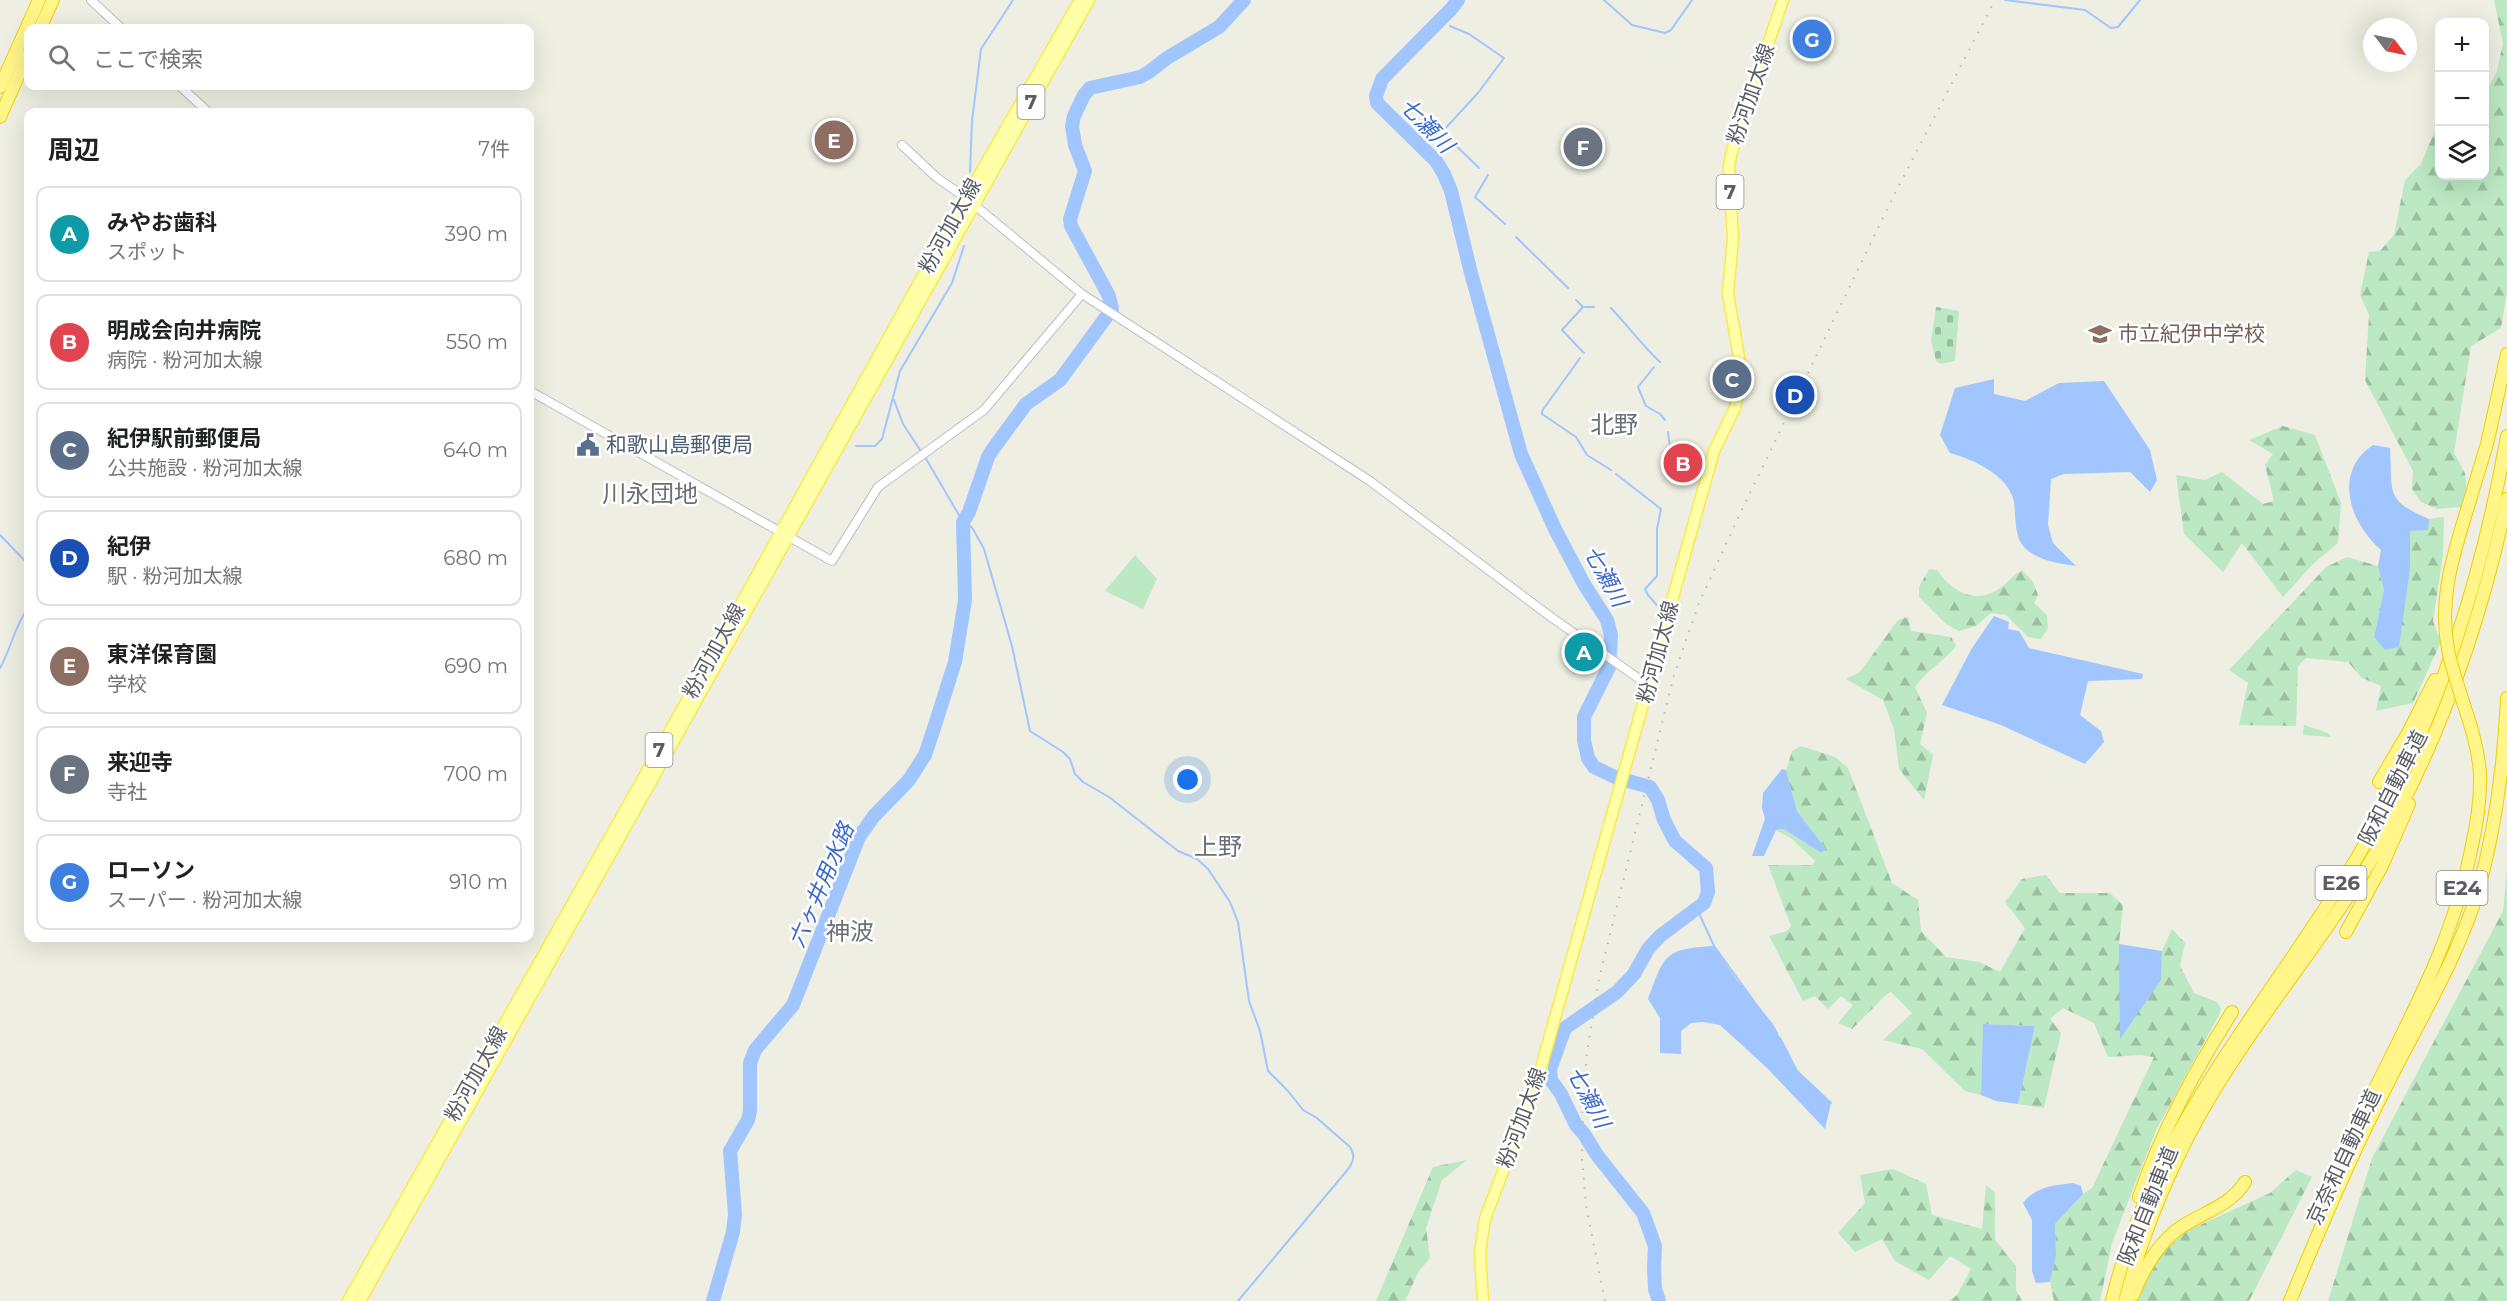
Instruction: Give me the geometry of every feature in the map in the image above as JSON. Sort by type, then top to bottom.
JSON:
[{"type":"highway","points":[[28,24],[39,0]]},
{"type":"highway","points":[[42,24],[53,0]]},
{"type":"highway","points":[[0,87],[24,33]]},
{"type":"highway","points":[[0,117],[24,63]]},
{"type":"highway","name":"E24","points":[[2290,1301],[2437,963],[2455,912],[2470,858],[2479,809],[2480,772],[2472,731],[2448,651],[2445,597],[2453,555],[2487,444],[2507,354]]},
{"type":"highway","name":"阪和自動車道","points":[[2117,1299],[2141,1212],[2188,1113],[2234,1039],[2337,890],[2396,789],[2446,670],[2491,515],[2507,436]]},
{"type":"highway","name":"阪和自動車道","points":[[2117,1299],[2163,1190],[2198,1119],[2367,866],[2407,792],[2446,704],[2478,611],[2507,499]]},
{"type":"highway","points":[[2379,782],[2409,731],[2445,657],[2491,515]]},
{"type":"highway","name":"E24","points":[[2392,1064],[2447,970],[2477,892],[2492,837],[2501,785],[2507,698]]},
{"type":"highway","points":[[2346,932],[2367,896],[2396,836],[2446,704]]},
{"type":"highway","points":[[2117,1299],[2126,1238],[2159,1144],[2185,1090],[2232,1012]]},
{"type":"highway","name":"京奈和自動車道","points":[[2281,1301],[2342,1158],[2392,1064]]},
{"type":"highway","points":[[2131,1301],[2145,1269],[2168,1238],[2179,1229],[2234,1197],[2245,1182]]},
{"type":"main road","name":"粉河加太線","points":[[360,1301],[1080,0]]},
{"type":"main road","name":"粉河加太線","points":[[970,201],[1089,0]]},
{"type":"main road","name":"粉河加太線","points":[[1483,1301],[1480,1253],[1485,1219],[1539,1075],[1714,451],[1735,408],[1739,392],[1742,375],[1728,293],[1733,238],[1729,166],[1732,151],[1784,0]]},
{"type":"main road","name":"粉河加太線","points":[[348,1301],[706,667],[784,534]]},
{"type":"street","points":[[91,0],[117,24]]},
{"type":"street","points":[[184,90],[204,108]]},
{"type":"street","points":[[902,145],[936,177],[970,201],[1082,294],[1370,481],[1604,655],[1648,685]]},
{"type":"street","points":[[534,394],[832,561],[878,487],[984,410],[1082,294]]},
{"type":"green space","points":[[2494,0],[2507,0],[2507,292],[2501,328],[2471,346],[2454,453],[2465,473],[2467,493],[2461,507],[2437,509],[2421,502],[2412,489],[2413,471],[2365,380],[2369,315],[2360,295],[2369,252],[2380,251],[2394,235],[2405,180],[2421,164],[2435,131],[2435,180],[2489,180],[2489,87],[2497,71],[2503,43]]},
{"type":"green space","points":[[1936,307],[1959,311],[1955,361],[1941,364],[1936,361],[1931,341]]},
{"type":"green space","points":[[2283,426],[2315,435],[2341,503],[2338,543],[2313,564],[2283,597],[2242,543],[2223,572],[2184,534],[2176,475],[2205,480],[2222,472],[2263,504],[2274,501],[2265,465],[2273,454],[2249,440]]},
{"type":"green space","points":[[2444,517],[2443,555],[2433,621],[2441,642],[2413,703],[2376,711],[2381,686],[2362,678],[2348,662],[2306,658],[2298,666],[2296,726],[2239,725],[2248,683],[2229,670],[2326,567],[2347,557],[2378,566],[2384,590],[2374,637],[2398,647],[2410,570],[2410,530],[2427,530],[2429,519]]},
{"type":"green space","points":[[1135,555],[1157,579],[1143,609],[1105,591]]},
{"type":"green space","points":[[1929,569],[1937,570],[1957,590],[1973,596],[1991,593],[2022,570],[2033,582],[2038,595],[2034,603],[2047,615],[2048,628],[2041,639],[2028,637],[2006,615],[1991,613],[1976,626],[1959,631],[1946,624],[1919,597],[1919,587]]},
{"type":"green space","points":[[1908,617],[1911,631],[1951,637],[1956,646],[1915,687],[1927,713],[1920,744],[1933,755],[1924,800],[1899,769],[1894,729],[1883,700],[1846,679],[1860,672],[1898,620]]},
{"type":"green space","points":[[2304,725],[2328,733],[2331,737],[2303,735]]},
{"type":"green space","points":[[1801,746],[1835,757],[1848,768],[1892,883],[1918,900],[1921,931],[1946,957],[1979,962],[2000,972],[2025,928],[2005,902],[2022,879],[2046,875],[2060,893],[2110,893],[2123,905],[2119,944],[2161,980],[2162,951],[2172,929],[2185,943],[2180,966],[2194,993],[2217,1002],[2221,1009],[2156,1130],[2112,1243],[2100,1301],[2054,1301],[2050,1282],[2056,1256],[2055,1224],[2083,1194],[2092,1188],[2154,1057],[2140,1055],[2108,1057],[2094,1023],[2063,1008],[2050,1019],[2061,1033],[2044,1108],[2018,1104],[2035,1026],[1983,1024],[1981,1095],[1965,1091],[1922,1049],[1883,1040],[1912,1013],[1890,991],[1852,1029],[1838,1023],[1853,1005],[1841,996],[1828,1009],[1815,996],[1803,1001],[1769,936],[1787,931],[1791,926],[1768,865],[1812,865],[1815,861],[1792,839],[1776,830],[1784,829],[1821,853],[1826,849],[1797,811],[1786,771],[1792,751]]},
{"type":"green space","points":[[2507,870],[2507,1301],[2328,1301],[2372,1158],[2503,911]]},
{"type":"green space","points":[[1467,1160],[1442,1180],[1426,1228],[1430,1258],[1419,1271],[1405,1301],[1376,1301],[1433,1167]]},
{"type":"green space","points":[[1893,1169],[1926,1184],[1932,1215],[1982,1229],[1986,1185],[1995,1193],[1995,1240],[2016,1266],[2016,1290],[2022,1301],[1950,1301],[1957,1295],[1971,1269],[1950,1256],[1929,1280],[1895,1261],[1882,1239],[1855,1252],[1838,1233],[1865,1203],[1860,1175]]},
{"type":"green space","points":[[2296,1170],[2312,1177],[2249,1301],[2136,1301],[2162,1251],[2187,1231],[2270,1193]]},
{"type":"water","points":[[1994,379],[1994,394],[2025,401],[2059,383],[2104,381],[2150,450],[2157,480],[2150,492],[2130,472],[2064,474],[2051,479],[2048,525],[2053,543],[2076,566],[2042,558],[2024,547],[2017,532],[2011,492],[2005,484],[1979,464],[1950,453],[1940,435],[1955,388]]},
{"type":"water","points":[[2373,445],[2390,448],[2392,485],[2398,500],[2404,506],[2429,519],[2428,530],[2410,531],[2410,570],[2399,647],[2385,650],[2374,637],[2384,590],[2378,566],[2381,550],[2370,539],[2354,512],[2349,483],[2360,456]]},
{"type":"water","points":[[1994,616],[2009,622],[2008,629],[2019,631],[2029,648],[2143,674],[2142,679],[2088,681],[2080,715],[2101,731],[2104,742],[2085,764],[2001,725],[1942,705],[1972,648]]},
{"type":"water","points":[[1782,769],[1786,770],[1797,811],[1826,849],[1821,853],[1784,829],[1776,830],[1764,856],[1752,856],[1765,819],[1762,808],[1763,793]]},
{"type":"water","points":[[2119,944],[2162,951],[2161,980],[2120,1039]]},
{"type":"water","points":[[1714,946],[1736,979],[1773,1024],[1797,1071],[1831,1103],[1825,1129],[1767,1068],[1720,1025],[1703,1022],[1691,1023],[1681,1031],[1681,1054],[1660,1053],[1660,1018],[1648,999],[1658,972],[1663,963],[1676,952]]},
{"type":"water","points":[[1983,1024],[2035,1026],[2018,1104],[1996,1101],[1981,1095]]},
{"type":"water","points":[[2073,1183],[2081,1186],[2083,1194],[2055,1224],[2056,1256],[2050,1282],[2036,1283],[2032,1271],[2032,1220],[2023,1203],[2039,1190]]},
{"type":"waterway","points":[[970,172],[972,121],[981,49],[1013,0]]},
{"type":"waterway","name":"六ヶ井用水路","points":[[713,1301],[733,1232],[735,1214],[730,1151],[748,1120],[750,1063],[755,1050],[793,1005],[859,837],[874,816],[909,780],[925,755],[955,662],[965,600],[963,522],[969,512],[988,457],[1026,404],[1060,380],[1112,309],[1109,296],[1071,226],[1070,219],[1085,171],[1075,145],[1072,126],[1074,116],[1090,88],[1140,77],[1149,72],[1167,58],[1219,27],[1244,0]]},
{"type":"waterway","name":"七瀬川","points":[[1458,0],[1382,79],[1376,96],[1377,103],[1436,161],[1444,174],[1451,191],[1521,454],[1555,529],[1584,584],[1607,620],[1611,635],[1609,667],[1584,717],[1584,740],[1588,758],[1594,767],[1617,778],[1650,787],[1675,841],[1706,868],[1708,892],[1704,903],[1660,936],[1648,949],[1634,974],[1617,992],[1565,1028],[1550,1069],[1551,1080],[1561,1094],[1576,1125],[1643,1213],[1655,1246],[1655,1289],[1659,1301]]},
{"type":"waterway","points":[[1604,0],[1632,25],[1665,33],[1671,30],[1692,0]]},
{"type":"waterway","points":[[2005,0],[2085,10],[2111,28],[2118,27],[2140,0]]},
{"type":"waterway","points":[[1450,26],[1469,34],[1504,58],[1478,93],[1442,132],[1479,168]]},
{"type":"waterway","points":[[1488,175],[1475,197],[1505,224]]},
{"type":"waterway","points":[[1516,237],[1568,288]]},
{"type":"waterway","points":[[856,446],[875,446],[882,439],[900,371],[952,283],[964,246]]},
{"type":"waterway","points":[[1576,300],[1583,307],[1562,330],[1584,353]]},
{"type":"waterway","points":[[1585,307],[1594,307]]},
{"type":"waterway","points":[[1611,308],[1660,362]]},
{"type":"waterway","points":[[1580,358],[1542,414],[1576,437],[1587,455],[1611,470]]},
{"type":"waterway","points":[[1654,367],[1638,387],[1646,406],[1660,414],[1665,420]]},
{"type":"waterway","points":[[894,400],[903,424],[922,453]]},
{"type":"waterway","points":[[1668,432],[1672,450],[1685,464]]},
{"type":"waterway","points":[[925,457],[963,522]]},
{"type":"waterway","points":[[1616,474],[1661,509],[1657,529],[1657,576],[1645,589],[1663,612]]},
{"type":"waterway","points":[[964,520],[973,529],[984,549],[1012,646],[1030,731],[1063,752],[1070,759],[1075,774],[1083,782],[1109,797],[1178,851],[1197,859],[1208,869],[1230,902],[1238,922],[1249,1001],[1260,1031],[1268,1071],[1303,1110],[1317,1118],[1350,1147],[1353,1153],[1353,1160],[1349,1168],[1238,1301]]},
{"type":"waterway","points":[[0,535],[24,560]]},
{"type":"waterway","points":[[0,668],[24,615]]},
{"type":"waterway","points":[[1697,909],[1714,946],[1777,1033]]},
{"type":"waterway","points":[[1780,1038],[1797,1071],[1831,1103]]},
{"type":"railway","points":[[1605,1301],[1586,1205],[1582,1159],[1587,1052],[1599,979],[1674,675],[1699,603],[1738,518],[1892,199],[1995,0]]},
{"type":"place","name":"ローソン","points":[[1812,39]]},
{"type":"place","name":"東洋保育園","points":[[834,140]]},
{"type":"place","name":"来迎寺","points":[[1583,147]]},
{"type":"place","name":"市立紀伊中学校","points":[[2100,334]]},
{"type":"place","name":"紀伊駅前郵便局","points":[[1732,379]]},
{"type":"place","name":"紀伊","points":[[1795,395]]},
{"type":"place","name":"和歌山島郵便局","points":[[588,445]]},
{"type":"place","name":"明成会向井病院","points":[[1683,463]]},
{"type":"place","name":"みやお歯科","points":[[1584,652]]},
{"type":"district","name":"北野","points":[[1614,425]]},
{"type":"district","name":"川永団地","points":[[650,494]]},
{"type":"district","name":"上野","points":[[1218,847]]},
{"type":"district","name":"神波","points":[[850,932]]}]
